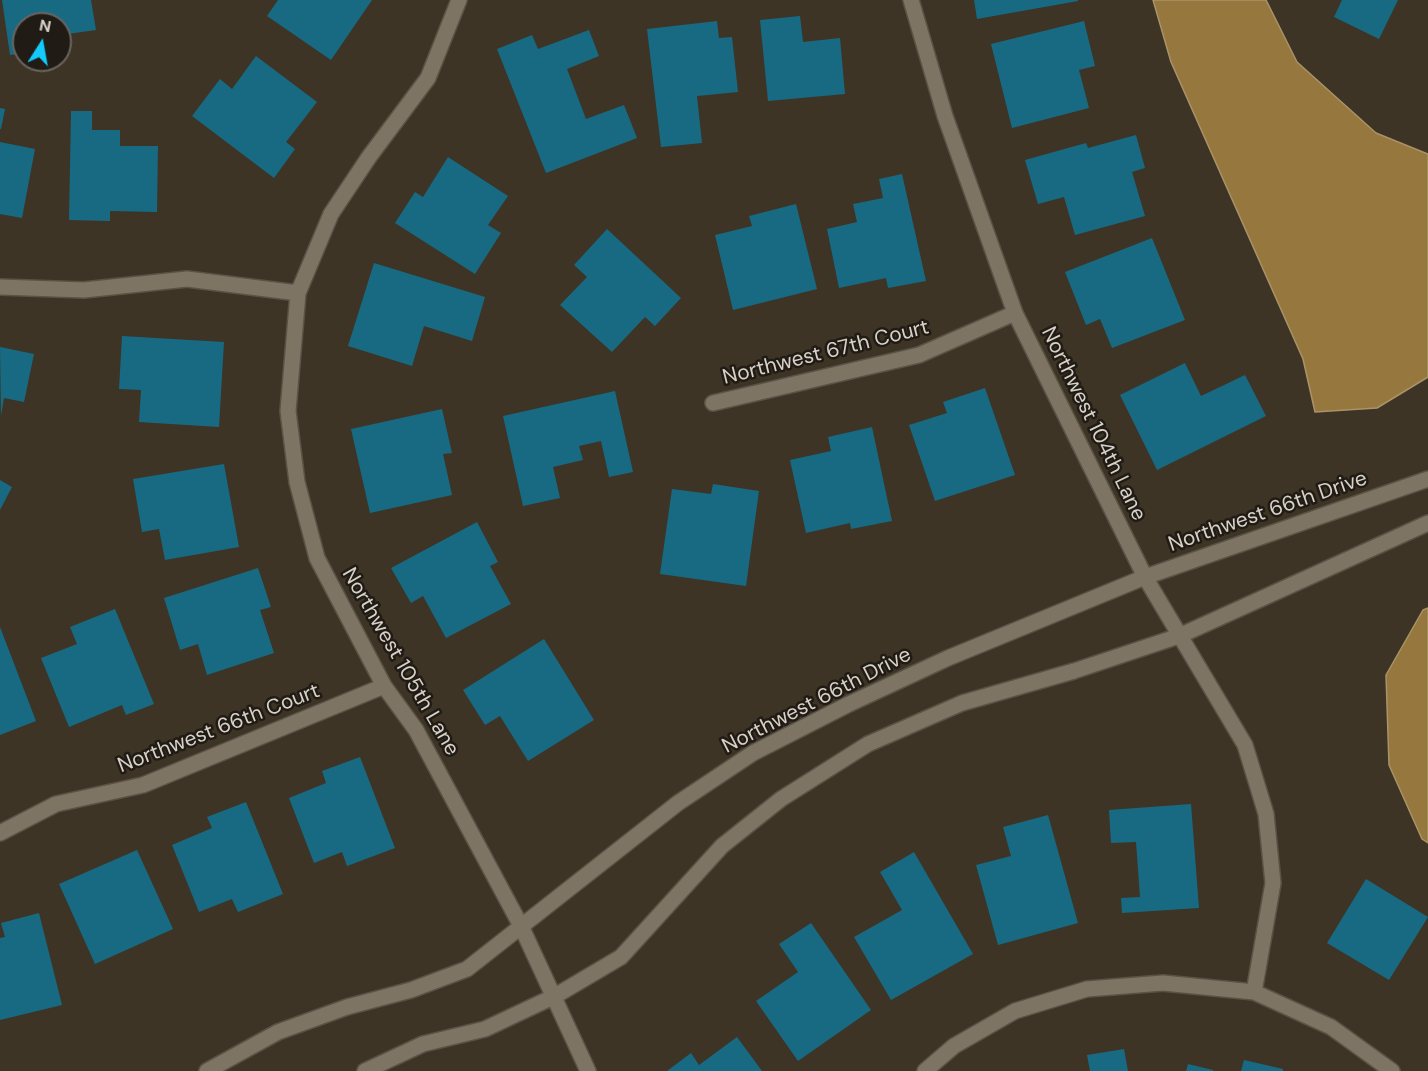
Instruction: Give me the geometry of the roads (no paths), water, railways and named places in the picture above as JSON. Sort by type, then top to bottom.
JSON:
[{"type":"street","name":"Northwest 105th Lane","points":[[459,0],[428,78],[331,214],[298,293],[288,411],[297,482],[316,558],[384,686],[416,730],[521,926],[588,1071]]},
{"type":"street","name":"Northwest 104th Lane","points":[[911,0],[945,116],[1015,313],[1145,577],[1245,746],[1266,814],[1273,883],[1254,992]]},
{"type":"street","points":[[0,287],[84,290],[188,279],[298,293]]},
{"type":"street","name":"Northwest 67th Court","points":[[713,403],[919,356],[1015,313]]},
{"type":"street","name":"Northwest 66th Drive","points":[[207,1071],[278,1032],[346,1007],[411,990],[467,969],[678,803],[753,753],[849,704],[948,658],[1145,577],[1428,479]]},
{"type":"street","points":[[365,1071],[423,1044],[485,1029],[555,996],[621,957],[722,846],[781,799],[868,744],[962,704],[1074,672],[1179,636],[1428,523]]},
{"type":"street","name":"Northwest 66th Court","points":[[0,832],[56,804],[143,785],[384,686]]},
{"type":"street","points":[[925,1071],[954,1046],[1015,1011],[1087,989],[1163,983],[1254,992],[1331,1027],[1392,1071]]}]
